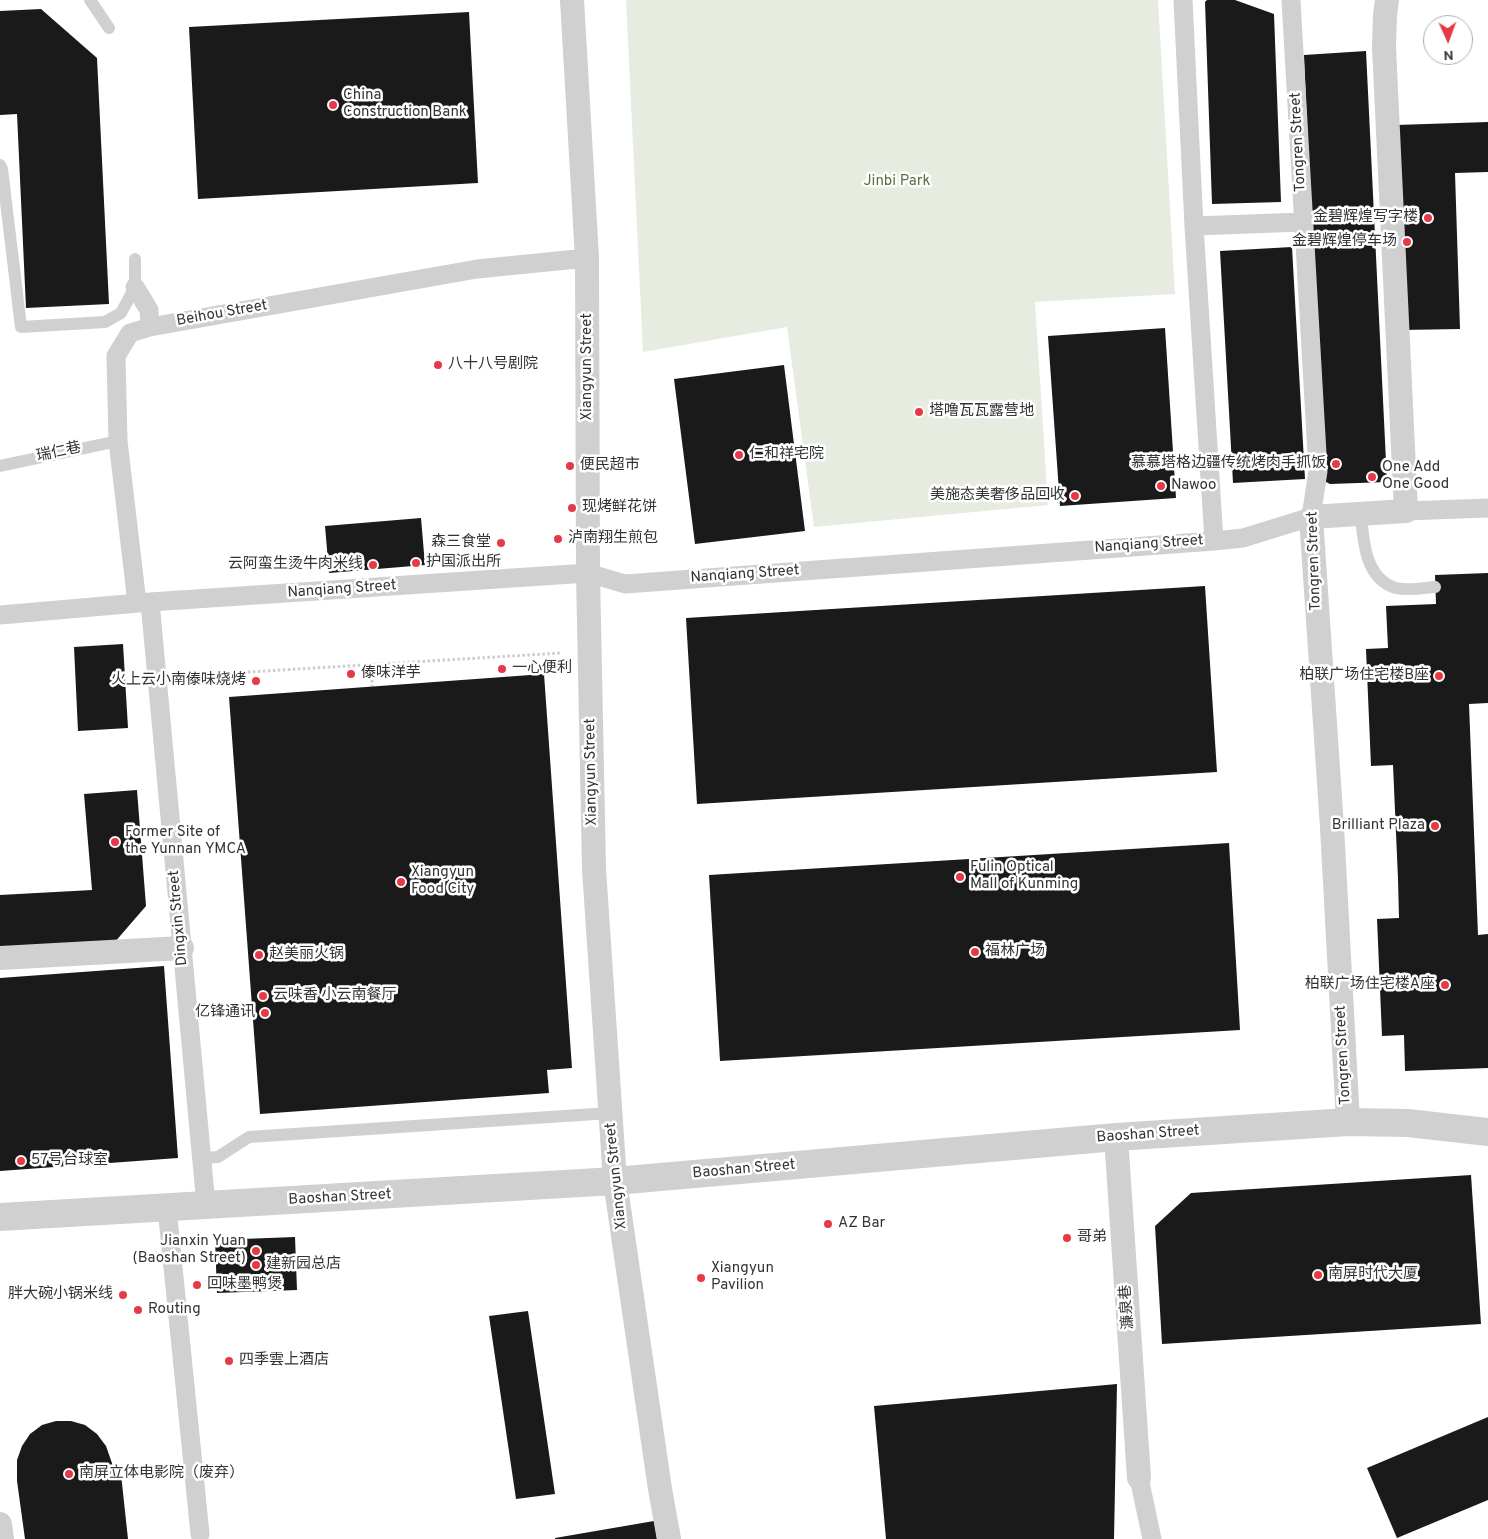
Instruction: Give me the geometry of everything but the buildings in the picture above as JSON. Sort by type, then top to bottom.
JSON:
[{"type":"street","name":"Xiangyun Street","points":[[572,0],[588,258],[588,574],[594,869],[615,1181],[660,1490],[669,1539]]},
{"type":"street","points":[[1182,0],[1214,540]]},
{"type":"street","name":"Tongren Street","points":[[1291,0],[1318,471],[1311,517],[1332,827],[1348,1122]]},
{"type":"street","points":[[1388,0],[1385,15],[1384,47],[1406,511]]},
{"type":"street","points":[[1194,226],[1303,222]]},
{"type":"street","name":"Beihou Street","points":[[143,602],[118,441],[116,356],[130,333],[150,327],[477,269],[588,258]]},
{"type":"street","points":[[135,288],[149,310],[150,327]]},
{"type":"street","name":"Nanqiang Street","points":[[0,615],[143,602],[588,574],[625,584],[1243,538],[1311,517],[1488,508]]},
{"type":"street","name":"Dingxin Street","points":[[143,602],[157,678],[206,1205]]},
{"type":"street","points":[[0,958],[182,948]]},
{"type":"street","name":"Baoshan Street","points":[[0,1217],[615,1181],[1116,1136],[1348,1122],[1408,1123],[1488,1132]]},
{"type":"street","name":"濂泉巷","points":[[1116,1136],[1139,1478]]},
{"type":"street","points":[[168,1208],[200,1534]]},
{"type":"street","points":[[1139,1478],[1152,1539]]},
{"type":"street","points":[[0,1524],[2,1539]]},
{"type":"lane","points":[[90,0],[109,28]]},
{"type":"lane","points":[[0,166],[2,168],[21,327],[105,322],[121,313],[135,288],[135,258]]},
{"type":"lane","name":"瑞仁巷","points":[[0,466],[118,441]]},
{"type":"lane","points":[[1361,514],[1366,556],[1373,570],[1384,582],[1396,588],[1435,588]]},
{"type":"lane","points":[[202,1158],[218,1157],[249,1137],[610,1113]]},
{"type":"path","points":[[157,678],[589,652]]},
{"type":"path","points":[[372,675],[372,686]]},
{"type":"green space","name":"Jinbi Park","points":[[626,0],[1158,0],[1175,294],[1035,302],[1048,505],[814,527],[787,327],[643,352]]},
{"type":"place","name":"China Construction Bank","points":[[333,105]]},
{"type":"place","name":"金碧辉煌写字楼","points":[[1428,218]]},
{"type":"place","name":"金碧辉煌停车场","points":[[1407,242]]},
{"type":"place","name":"八十八号剧院","points":[[438,365]]},
{"type":"place","name":"塔噜瓦瓦露营地","points":[[919,412]]},
{"type":"place","name":"仁和祥宅院","points":[[739,455]]},
{"type":"place","name":"慕慕塔格边疆传统烤肉手抓饭","points":[[1336,464]]},
{"type":"place","name":"便民超市","points":[[570,466]]},
{"type":"place","name":"One Add One Good","points":[[1372,477]]},
{"type":"place","name":"Nawoo","points":[[1161,486]]},
{"type":"place","name":"美施态美奢侈品回收","points":[[1075,496]]},
{"type":"place","name":"现烤鲜花饼","points":[[572,508]]},
{"type":"place","name":"泸南翔生煎包","points":[[558,539]]},
{"type":"place","name":"森三食堂","points":[[501,543]]},
{"type":"place","name":"护国派出所","points":[[416,563]]},
{"type":"place","name":"云阿蛮生烫牛肉米线","points":[[373,565]]},
{"type":"place","name":"一心便利","points":[[502,669]]},
{"type":"place","name":"傣味洋芋","points":[[351,674]]},
{"type":"place","name":"柏联广场住宅楼B座","points":[[1439,676]]},
{"type":"place","name":"火上云小南傣味烧烤","points":[[256,681]]},
{"type":"place","name":"Brilliant Plaza","points":[[1435,826]]},
{"type":"place","name":"Former Site of the Yunnan YMCA","points":[[115,842]]},
{"type":"place","name":"Fulin Optical Mall of Kunming","points":[[960,877]]},
{"type":"place","name":"Xiangyun Food City","points":[[401,882]]},
{"type":"place","name":"福林广场","points":[[975,952]]},
{"type":"place","name":"赵美丽火锅","points":[[259,955]]},
{"type":"place","name":"柏联广场住宅楼A座","points":[[1445,985]]},
{"type":"place","name":"云味香 小云南餐厅","points":[[263,996]]},
{"type":"place","name":"亿锋通讯","points":[[265,1013]]},
{"type":"place","name":"57号台球室","points":[[21,1161]]},
{"type":"place","name":"AZ Bar","points":[[828,1224]]},
{"type":"place","name":"哥弟","points":[[1067,1238]]},
{"type":"place","name":"Jianxin Yuan (Baoshan Street)","points":[[256,1251]]},
{"type":"place","name":"建新园总店","points":[[256,1265]]},
{"type":"place","name":"南屏时代大厦","points":[[1318,1275]]},
{"type":"place","name":"Xiangyun Pavilion","points":[[701,1278]]},
{"type":"place","name":"回味墨鸭煲","points":[[197,1285]]},
{"type":"place","name":"胖大碗小锅米线","points":[[123,1295]]},
{"type":"place","name":"Routing","points":[[138,1310]]},
{"type":"place","name":"四季雲上酒店","points":[[229,1361]]},
{"type":"place","name":"南屏立体电影院（废弃）","points":[[69,1474]]}]
